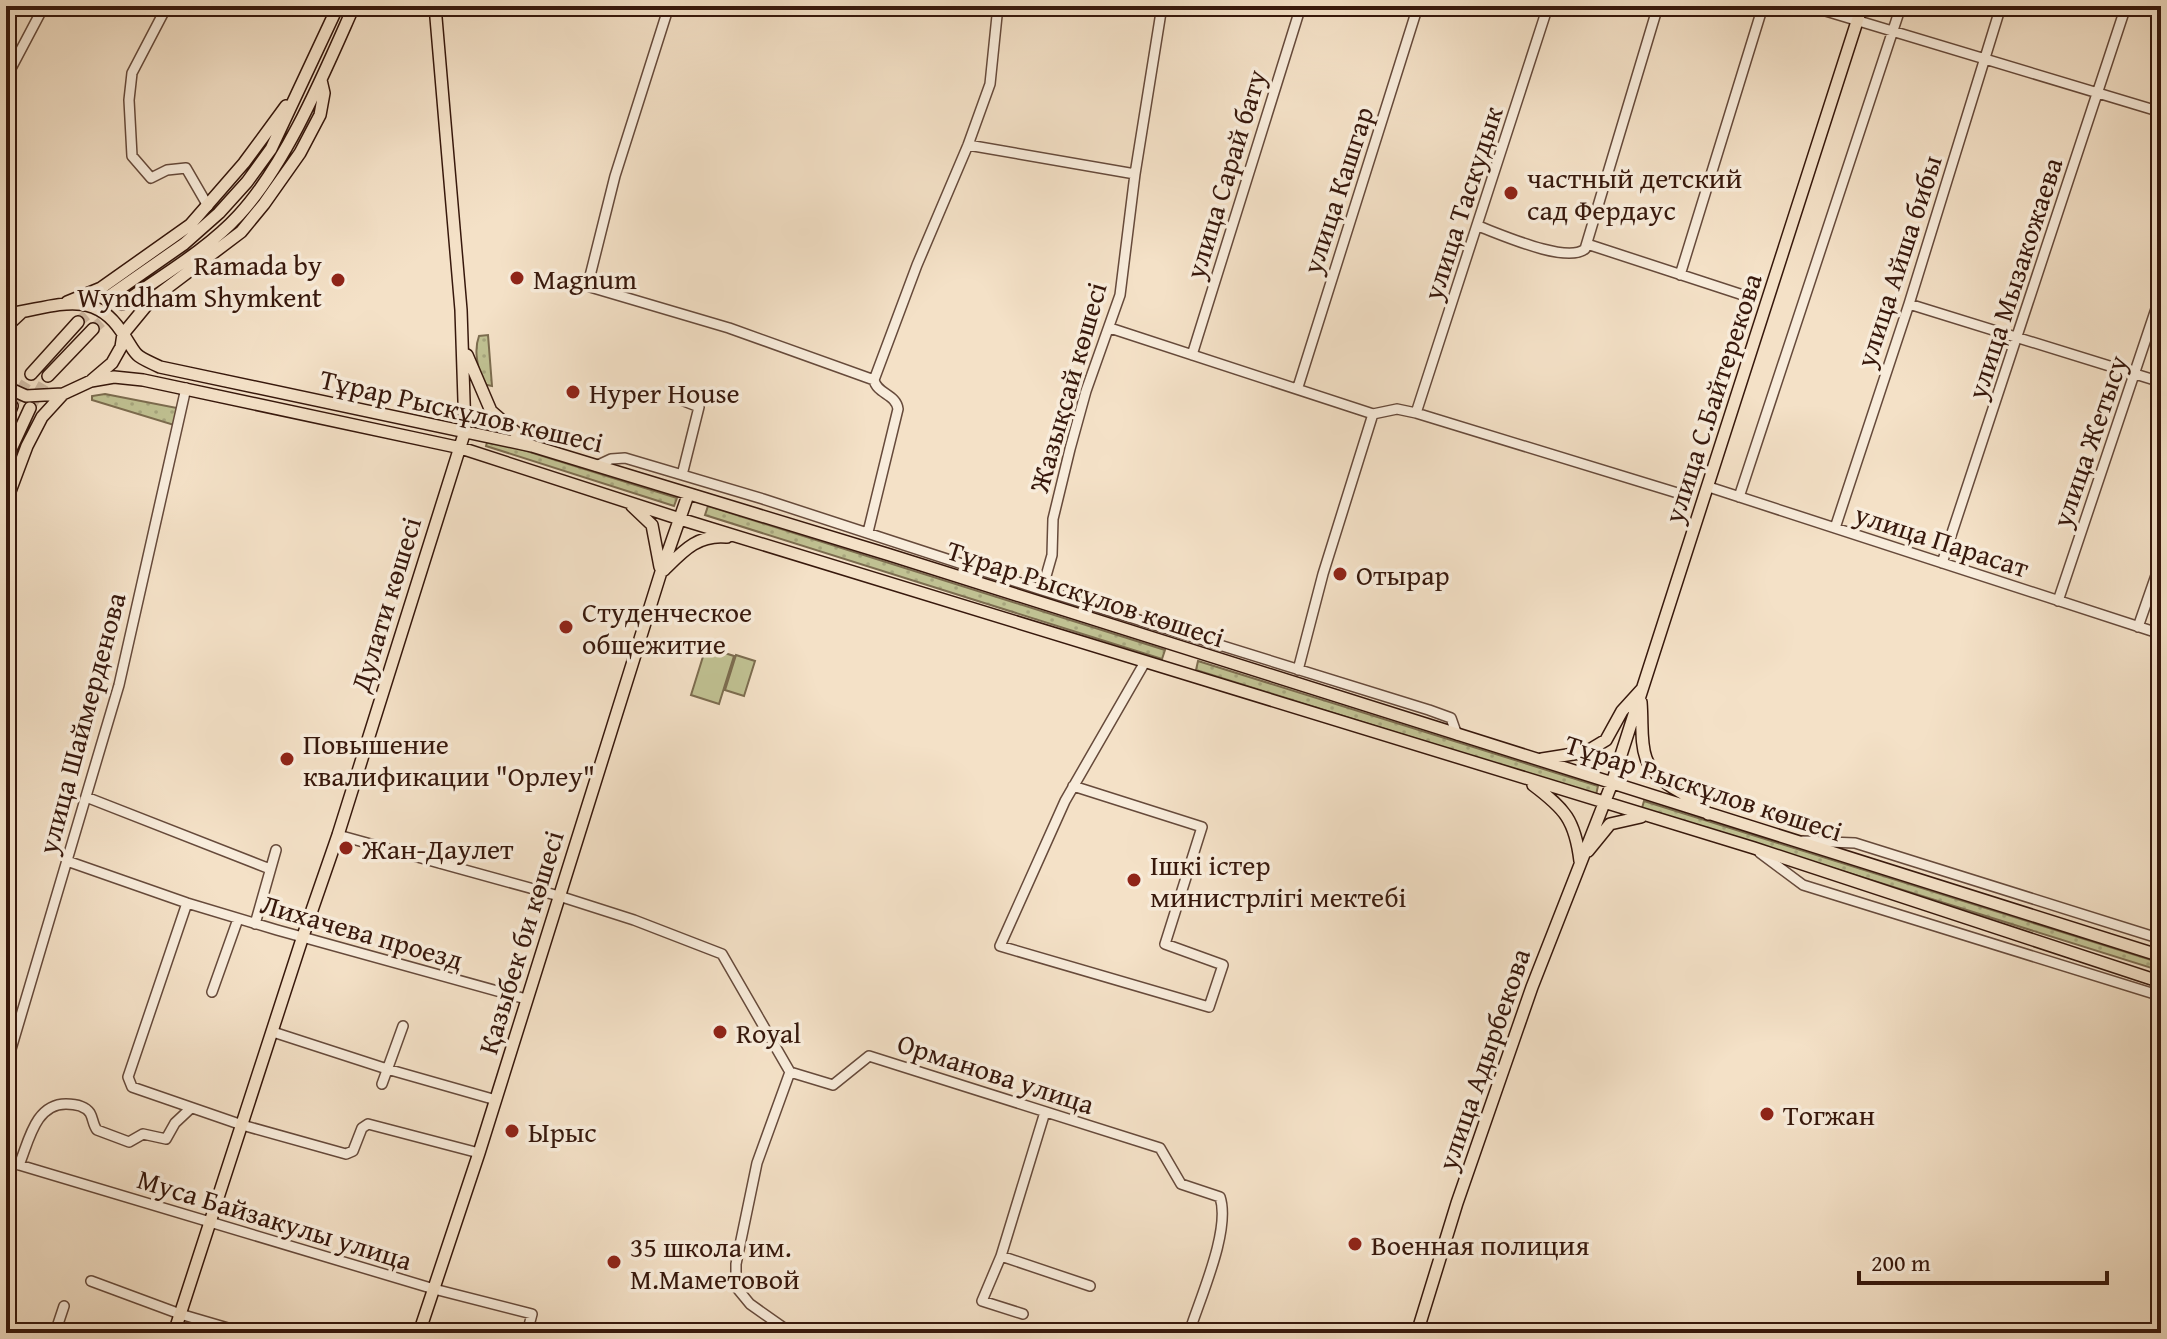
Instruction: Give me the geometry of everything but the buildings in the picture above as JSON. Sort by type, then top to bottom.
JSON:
[{"type":"main road","points":[[108,297],[184,244],[219,213],[271,149],[338,6]]},
{"type":"main road","points":[[122,304],[204,245],[237,217],[256,195],[321,80],[354,6]]},
{"type":"main road","name":"Дулати көшесі","points":[[174,1333],[338,835],[465,431],[464,346],[435,6]]},
{"type":"main road","name":"улица С.Байтерекова","points":[[1605,804],[1862,6]]},
{"type":"main road","points":[[6,387],[26,396],[63,394],[91,381],[112,363],[121,347],[123,334],[151,300],[241,232],[264,204],[300,153],[320,115],[324,93],[321,80]]},
{"type":"main road","points":[[63,303],[101,288],[190,225],[244,163],[303,83]]},
{"type":"main road","name":"Тұрар Рыскұлов көшесі","points":[[6,314],[63,303],[98,308],[116,323],[134,356],[160,367],[532,446],[890,555],[2161,956]]},
{"type":"main road","points":[[6,327],[21,313]]},
{"type":"main road","points":[[31,374],[78,322]]},
{"type":"main road","points":[[48,376],[93,329]]},
{"type":"main road","points":[[464,346],[491,411],[532,446]]},
{"type":"main road","points":[[91,381],[128,378],[186,388]]},
{"type":"main road","name":"Тұрар Рыскұлов көшесі","points":[[186,388],[461,448],[755,540]]},
{"type":"main road","points":[[6,502],[27,446],[42,417],[63,394]]},
{"type":"main road","points":[[6,421],[12,406]]},
{"type":"main road","points":[[6,460],[30,408]]},
{"type":"main road","name":"Қазыбек би көшесі","points":[[419,1333],[688,495]]},
{"type":"main road","points":[[614,496],[642,512],[652,525],[658,542],[661,572]]},
{"type":"main road","points":[[661,572],[690,545],[706,537],[755,540],[1754,848],[2161,982]]},
{"type":"main road","points":[[1176,671],[1182,649]]},
{"type":"main road","points":[[1538,760],[1586,752],[1606,740],[1622,711],[1643,691]]},
{"type":"main road","points":[[1643,691],[1644,751],[1649,769],[1698,802],[1708,814]]},
{"type":"main road","points":[[1526,780],[1558,805],[1573,823],[1581,859]]},
{"type":"main road","name":"улица Адырбекова","points":[[1417,1333],[1457,1203],[1532,987],[1605,804]]},
{"type":"main road","points":[[1581,859],[1610,824],[1646,816]]},
{"type":"street","points":[[6,78],[44,6]]},
{"type":"street","points":[[167,6],[132,73],[129,100],[132,156],[151,178],[167,170],[186,168],[208,206]]},
{"type":"street","points":[[669,6],[615,176],[588,284],[729,328],[874,380]]},
{"type":"street","points":[[868,532],[898,409],[895,400],[877,388],[874,380],[990,84],[998,6]]},
{"type":"street","name":"Жазықсай көшесі","points":[[1042,590],[1052,555],[1053,519],[1070,449],[1086,391],[1120,295],[1135,174],[1162,6]]},
{"type":"street","name":"улица Сарай бату","points":[[1192,355],[1301,6]]},
{"type":"street","name":"улица Кашгар","points":[[1298,387],[1418,6]]},
{"type":"street","name":"улица Таскудык","points":[[1416,413],[1548,6]]},
{"type":"street","points":[[1478,226],[1551,250],[1571,254],[1582,252],[1587,244],[1658,6]]},
{"type":"street","points":[[1680,275],[1763,6]]},
{"type":"street","points":[[1809,6],[1833,9],[1857,21],[2161,112]]},
{"type":"street","points":[[1739,497],[1901,6]]},
{"type":"street","name":"улица Айша бибы","points":[[1835,528],[1909,304],[2001,6]]},
{"type":"street","name":"улица Мызакожаева","points":[[1942,563],[2126,6]]},
{"type":"street","points":[[968,145],[1135,174]]},
{"type":"street","points":[[1587,244],[1746,296]]},
{"type":"street","name":"улица Жетысу","points":[[2058,601],[2161,294]]},
{"type":"street","points":[[1909,304],[2161,382]]},
{"type":"street","points":[[1110,328],[1373,414],[1397,409],[1416,413],[1684,495]]},
{"type":"street","name":"улица Шаймерденова","points":[[6,1066],[119,685],[186,388]]},
{"type":"street","points":[[676,398],[699,407],[687,477],[688,495]]},
{"type":"street","points":[[1298,670],[1323,574],[1373,414]]},
{"type":"street","points":[[596,466],[611,459],[625,458],[894,540],[1042,590],[1451,718],[1457,735]]},
{"type":"street","name":"улица Парасат","points":[[1709,487],[2161,634]]},
{"type":"street","points":[[890,555],[894,540]]},
{"type":"street","points":[[2138,627],[2161,561]]},
{"type":"street","points":[[1073,786],[1202,827],[1165,944],[1223,965],[1209,1007],[1000,946],[1073,786],[1145,662]]},
{"type":"street","points":[[86,797],[270,869]]},
{"type":"street","points":[[338,835],[559,896],[634,920],[722,954],[790,1072],[757,1163],[736,1264],[736,1287],[750,1304],[791,1333]]},
{"type":"street","points":[[1788,840],[1855,843],[2161,939]]},
{"type":"street","points":[[1754,848],[1803,885],[2161,996]]},
{"type":"street","points":[[255,924],[276,850]]},
{"type":"street","name":"Лихачева проезд","points":[[67,861],[238,919],[526,999]]},
{"type":"street","points":[[187,903],[128,1077],[132,1087],[242,1125],[346,1154],[353,1151],[362,1128],[373,1124],[479,1153]]},
{"type":"street","points":[[212,992],[238,919]]},
{"type":"street","points":[[382,1084],[403,1026]]},
{"type":"street","points":[[273,1032],[496,1100]]},
{"type":"street","name":"Орманова улица","points":[[790,1072],[833,1085],[869,1056],[1160,1148],[1181,1184],[1220,1197],[1225,1212],[1219,1241],[1189,1333]]},
{"type":"street","points":[[19,1165],[40,1115],[56,1105],[82,1107],[91,1115],[97,1130],[129,1142],[143,1134],[166,1139],[175,1123],[191,1108]]},
{"type":"street","points":[[1023,1314],[982,1301],[1001,1256],[1045,1112]]},
{"type":"street","name":"Муса Байзакулы улица","points":[[6,1161],[434,1289],[532,1314],[527,1333]]},
{"type":"street","points":[[1001,1256],[1090,1286]]},
{"type":"street","points":[[91,1281],[180,1314],[245,1333]]},
{"type":"street","points":[[55,1333],[64,1306]]},
{"type":"green space","points":[[488,335],[492,386],[482,384],[477,354],[479,336]]},
{"type":"green space","points":[[105,394],[177,408],[174,425],[92,400],[92,396]]},
{"type":"green space","points":[[488,439],[677,498],[674,506],[486,446]]},
{"type":"green space","points":[[708,506],[1165,650],[1162,659],[705,515]]},
{"type":"green space","points":[[706,647],[734,656],[719,704],[691,695]]},
{"type":"green space","points":[[736,655],[755,661],[744,696],[725,690]]},
{"type":"green space","points":[[1198,661],[1598,786],[1596,795],[1196,670]]},
{"type":"green space","points":[[1644,801],[2161,963],[2161,971],[1642,808]]},
{"type":"tunnel","points":[[78,322],[108,297]]},
{"type":"tunnel","points":[[93,329],[122,304]]},
{"type":"tunnel","points":[[12,406],[31,374]]},
{"type":"tunnel","points":[[30,408],[48,376]]},
{"type":"place","name":"частный детский сад Фердаус","points":[[1511,193]]},
{"type":"place","name":"Magnum","points":[[517,278]]},
{"type":"place","name":"Ramada by Wyndham Shymkent","points":[[338,280]]},
{"type":"place","name":"Hyper House","points":[[573,392]]},
{"type":"place","name":"Отырар","points":[[1340,574]]},
{"type":"place","name":"Студенческое общежитие","points":[[566,627]]},
{"type":"place","name":"Повышение квалификации \"Орлеу\"","points":[[287,759]]},
{"type":"place","name":"Жан-Даулет","points":[[346,848]]},
{"type":"place","name":"Ішкі істер министрлігі мектебі","points":[[1134,880]]},
{"type":"place","name":"Royal","points":[[720,1032]]},
{"type":"place","name":"Тогжан","points":[[1767,1114]]},
{"type":"place","name":"Ырыс","points":[[512,1131]]},
{"type":"place","name":"Военная полиция","points":[[1355,1244]]},
{"type":"place","name":"35 школа им. М.Маметовой","points":[[614,1262]]}]
